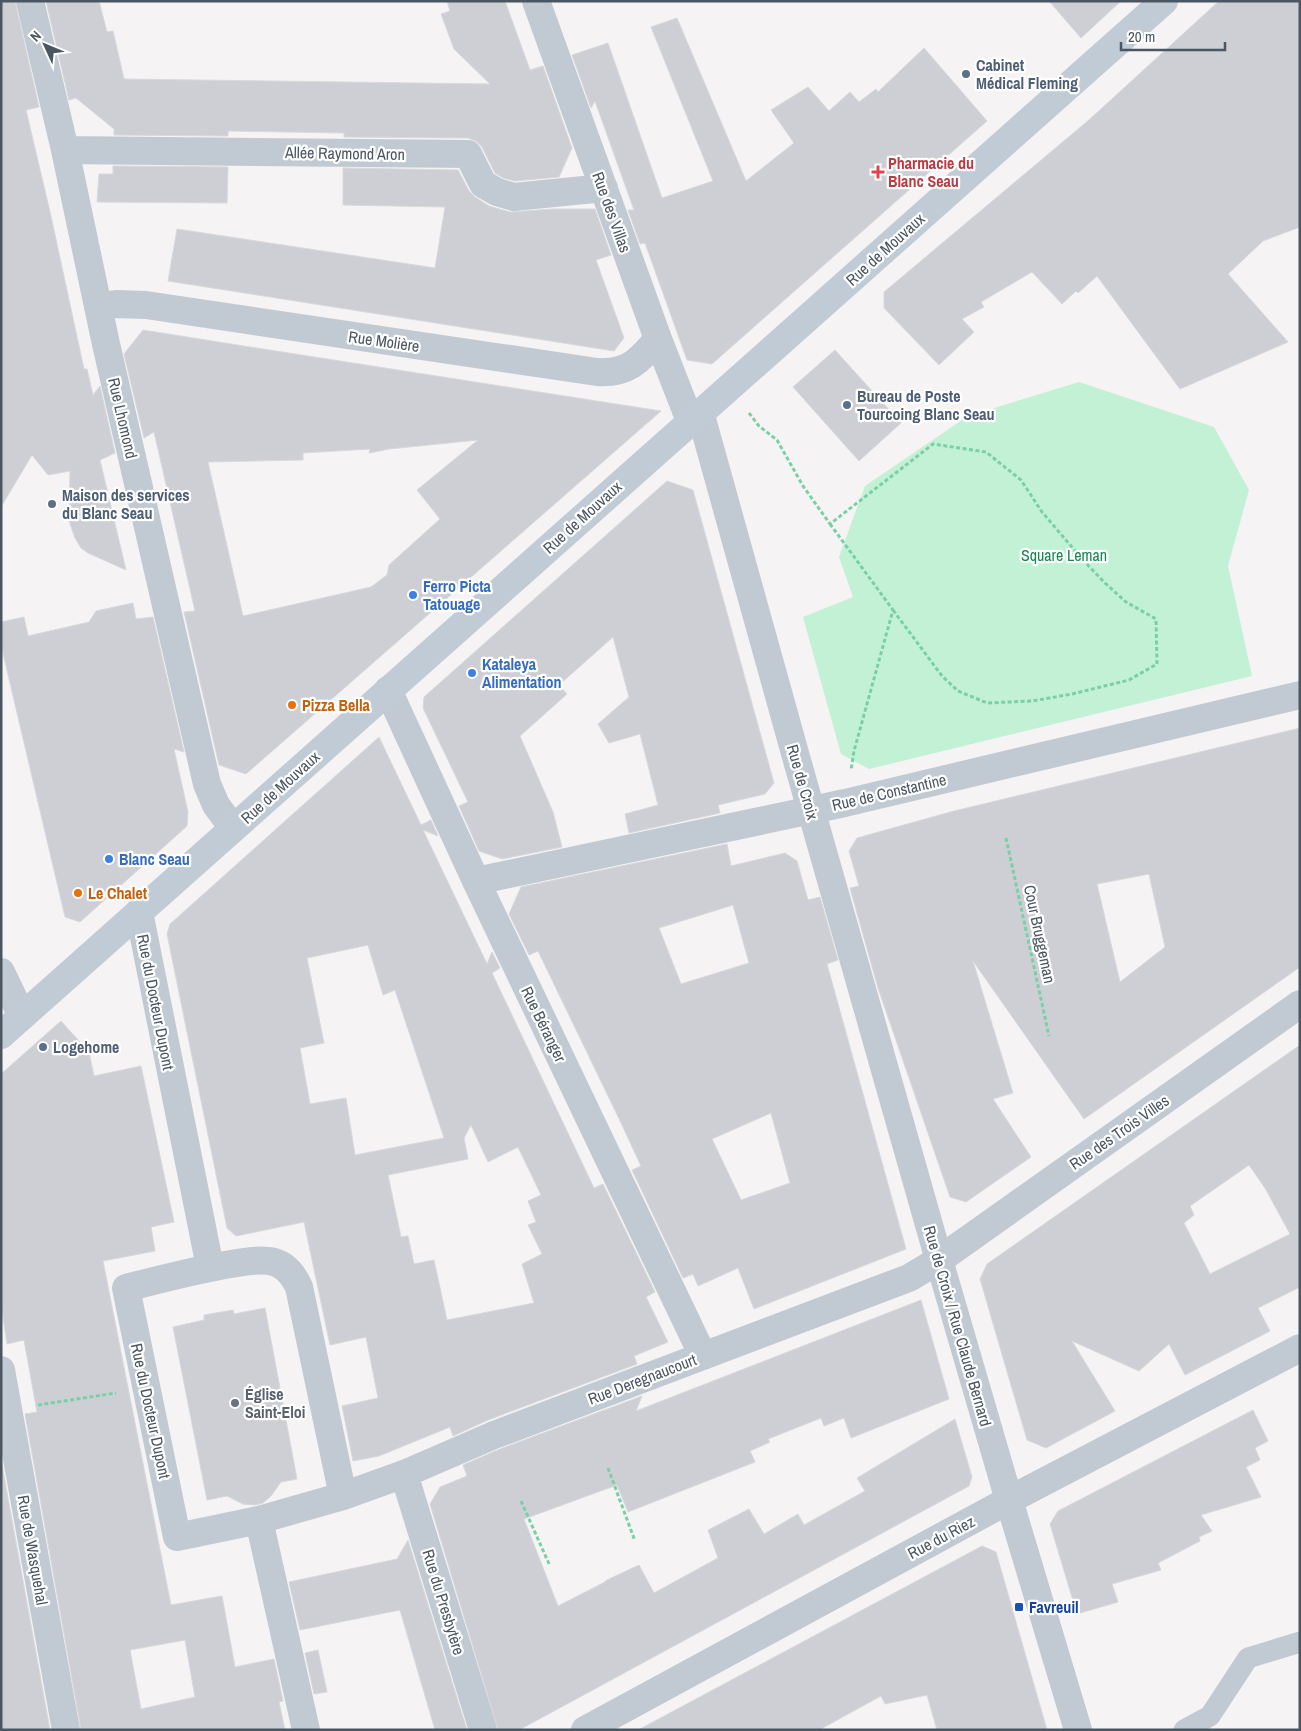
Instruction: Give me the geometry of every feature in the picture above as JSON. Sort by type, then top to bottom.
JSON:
[{"type":"main road","name":"Rue de Mouvaux","points":[[1,1035],[1164,1]]},
{"type":"street","name":"Rue Lhomond","points":[[30,1],[207,784],[216,805],[233,828]]},
{"type":"street","name":"Rue des Villas","points":[[536,1],[658,339],[695,417]]},
{"type":"street","name":"Allée Raymond Aron","points":[[65,150],[468,154],[483,184],[497,192],[514,196],[604,188]]},
{"type":"street","name":"Rue Molière","points":[[98,307],[116,304],[138,304],[611,373],[626,369],[646,354],[658,339]]},
{"type":"street","name":"Rue de Croix","points":[[695,417],[812,810],[908,1151]]},
{"type":"street","name":"Rue Béranger","points":[[388,690],[476,881],[703,1356]]},
{"type":"street","name":"Rue de Constantine","points":[[476,881],[845,803],[1300,695]]},
{"type":"street","name":"Rue du Docteur Dupont","points":[[138,912],[210,1268]]},
{"type":"street","points":[[1,972],[22,1016]]},
{"type":"street","name":"Rue des Trois Villes","points":[[939,1260],[1300,1004]]},
{"type":"street","name":"Rue de Croix / Rue Claude Bernard","points":[[908,1151],[1078,1730]]},
{"type":"street","name":"Rue Deregnaucourt","points":[[343,1496],[404,1474],[494,1435],[909,1278],[939,1260]]},
{"type":"street","name":"Rue du Docteur Dupont","points":[[270,1261],[283,1266],[294,1276],[299,1287],[343,1496],[258,1520],[177,1537],[147,1388],[126,1288],[242,1262],[270,1261]]},
{"type":"street","name":"Rue du Riez","points":[[585,1730],[1009,1500],[1300,1348]]},
{"type":"street","name":"Rue de Wasquehal","points":[[1,1370],[66,1730]]},
{"type":"street","name":"Rue du Presbytère","points":[[404,1474],[484,1730]]},
{"type":"street","points":[[258,1520],[306,1730]]},
{"type":"lane","points":[[1184,1730],[1210,1716],[1248,1658],[1300,1642]]},
{"type":"path","points":[[730,387],[759,426],[777,440],[803,486],[830,524],[942,676],[958,691],[987,703],[1032,701],[1072,694],[1129,680],[1157,664],[1156,619],[1126,602],[1105,583],[1042,512],[1021,480],[986,452],[934,444],[830,524]]},
{"type":"path","points":[[845,803],[854,751],[893,610]]},
{"type":"path","name":"Cour Bruggeman","points":[[1006,838],[1049,1036]]},
{"type":"path","points":[[8,1410],[147,1388]]},
{"type":"path","points":[[608,1468],[635,1540]]},
{"type":"path","points":[[521,1501],[550,1566]]},
{"type":"green space","name":"Square Leman","points":[[1079,382],[1214,427],[1249,490],[1228,566],[1252,676],[869,769],[841,754],[803,617],[853,597],[839,557],[865,486],[968,416]]},
{"type":"building","points":[[1,1],[15,1],[39,107],[26,110],[84,369],[87,369],[93,395],[100,386],[115,453],[100,460],[126,570],[88,553],[81,548],[75,538],[69,521],[70,471],[48,475],[32,455],[1,507]]},
{"type":"building","points":[[46,1],[99,1],[107,32],[113,31],[124,79],[490,84],[454,49],[441,14],[450,11],[447,1],[505,1],[530,70],[543,66],[572,148],[559,177],[515,181],[503,178],[495,173],[482,147],[476,141],[468,138],[344,137],[344,133],[228,131],[228,136],[114,135],[114,129],[76,98],[69,100]]},
{"type":"building","points":[[1049,1],[1121,1],[1081,38]]},
{"type":"building","points":[[1219,1],[1300,1],[1300,227],[1263,241],[1228,274],[1288,342],[1180,389],[1097,276],[1062,304],[1032,272],[981,302],[984,307],[962,319],[974,332],[939,365],[884,308],[884,292],[1090,119]]},
{"type":"building","points":[[677,18],[746,181],[794,143],[771,110],[808,87],[829,111],[850,92],[859,102],[876,89],[878,92],[924,48],[987,121],[712,364],[687,360],[645,243],[640,244],[628,210],[634,210],[595,101],[591,108],[572,55],[608,43],[662,198],[713,181],[651,27]]},
{"type":"building","points":[[113,166],[228,167],[227,203],[97,202],[99,174],[113,174]]},
{"type":"building","points":[[343,168],[458,170],[469,191],[475,197],[489,206],[510,212],[595,209],[611,255],[596,260],[624,338],[614,351],[168,281],[177,229],[435,268],[445,207],[343,205]]},
{"type":"building","points":[[143,330],[661,411],[246,774],[219,765],[184,612],[195,611],[154,432],[144,438],[124,354]],"holes":[[[478,440],[417,490],[440,519],[389,565],[387,575],[371,587],[243,616],[208,462],[303,460],[303,453],[370,449],[369,453],[389,449]]]},
{"type":"building","name":"Bureau de Poste Tourcoing Blanc Seau","points":[[835,350],[901,423],[859,461],[793,387]]},
{"type":"building","points":[[667,481],[693,490],[774,783],[765,794],[718,805],[720,813],[629,833],[625,814],[658,805],[640,734],[609,743],[598,724],[629,697],[613,637],[559,685],[567,694],[520,736],[553,812],[562,847],[502,859],[479,851],[459,806],[468,802],[423,708],[424,697]]},
{"type":"building","points":[[133,603],[136,619],[153,617],[184,752],[174,749],[188,812],[187,826],[80,922],[65,917],[1,645],[1,622],[24,617],[28,636],[89,622],[96,611]]},
{"type":"building","points":[[1300,728],[1300,967],[1084,1119],[973,961],[1013,1093],[993,1099],[1031,1157],[966,1202],[950,1197],[878,988],[850,888],[859,886],[849,851],[857,838],[954,811]],"holes":[[[1149,874],[1165,947],[1120,982],[1097,884]]]},
{"type":"building","points":[[379,737],[421,825],[431,820],[438,836],[423,830],[487,964],[492,952],[500,968],[492,973],[594,1188],[603,1184],[655,1292],[646,1297],[668,1342],[634,1356],[637,1364],[488,1420],[453,1436],[450,1427],[379,1456],[353,1461],[342,1406],[378,1398],[366,1337],[330,1345],[304,1222],[236,1236],[227,1228],[167,934],[170,924]],"holes":[[[368,945],[383,995],[395,990],[444,1138],[355,1155],[346,1098],[310,1104],[300,1048],[324,1043],[307,958]],[[471,1125],[488,1162],[518,1147],[541,1195],[528,1201],[536,1222],[528,1225],[542,1254],[522,1264],[534,1303],[447,1320],[434,1260],[414,1264],[408,1236],[401,1237],[388,1175],[468,1159],[464,1138]]]},
{"type":"building","points":[[727,844],[731,866],[785,853],[797,861],[808,900],[820,897],[838,960],[827,964],[906,1249],[754,1309],[738,1268],[698,1286],[693,1274],[683,1278],[632,1170],[641,1166],[622,1125],[538,951],[529,955],[509,914],[521,887]],"holes":[[[733,905],[749,963],[681,984],[659,928]],[[771,1113],[790,1183],[741,1200],[712,1139]]]},
{"type":"building","points":[[61,1021],[89,1052],[94,1076],[141,1066],[174,1222],[151,1227],[155,1251],[103,1261],[171,1605],[222,1596],[235,1667],[274,1659],[283,1701],[279,1702],[285,1730],[81,1730],[25,1414],[37,1412],[24,1340],[7,1344],[1,1304],[1,1074]],"holes":[[[185,1640],[195,1697],[141,1709],[130,1650]]]},
{"type":"building","points":[[1300,1045],[1300,1287],[1258,1308],[1270,1331],[1185,1375],[1169,1344],[1139,1371],[1072,1341],[1115,1411],[1046,1448],[1027,1440],[980,1279],[987,1264]],"holes":[[[1249,1165],[1265,1188],[1290,1234],[1210,1274],[1184,1223],[1194,1215],[1190,1206]]]},
{"type":"building","points":[[921,1300],[949,1399],[851,1438],[844,1418],[824,1426],[821,1418],[768,1439],[770,1442],[750,1451],[755,1462],[628,1512],[617,1485],[524,1519],[558,1606],[639,1565],[654,1593],[718,1558],[708,1530],[749,1509],[764,1534],[798,1514],[804,1525],[865,1491],[857,1478],[955,1419],[972,1477],[969,1486],[519,1730],[498,1730],[430,1504],[440,1487],[467,1476],[463,1465],[500,1449],[642,1396],[636,1411]]},
{"type":"building","name":"Église Saint-Eloi","points":[[265,1308],[297,1479],[281,1482],[271,1496],[263,1503],[255,1505],[243,1504],[227,1496],[207,1500],[173,1327],[204,1320],[204,1315],[233,1310],[234,1314]]},
{"type":"building","points":[[1253,1410],[1268,1441],[1255,1448],[1260,1460],[1246,1467],[1261,1497],[1201,1515],[1212,1531],[1199,1537],[1200,1541],[1158,1563],[1161,1570],[1112,1584],[1118,1602],[1077,1614],[1050,1524],[1058,1511]]},
{"type":"building","points":[[1,1459],[50,1730],[1,1730]]},
{"type":"building","points":[[408,1540],[467,1730],[435,1730],[400,1610],[300,1630],[289,1582],[397,1559]]},
{"type":"building","points":[[982,1546],[996,1552],[1047,1730],[937,1730],[927,1695],[885,1704],[881,1696],[819,1730],[638,1730]]},
{"type":"building","points":[[318,1650],[327,1692],[314,1694],[305,1653]]},
{"type":"place","name":"Cabinet Médical Fleming","points":[[966,74]]},
{"type":"place","name":"Pharmacie du Blanc Seau","points":[[878,172]]},
{"type":"place","name":"Bureau de Poste Tourcoing Blanc Seau","points":[[847,405]]},
{"type":"place","name":"Maison des services du Blanc Seau","points":[[52,504]]},
{"type":"place","name":"Ferro Picta Tatouage","points":[[413,595]]},
{"type":"place","name":"Kataleya Alimentation","points":[[472,673]]},
{"type":"place","name":"Pizza Bella","points":[[292,705]]},
{"type":"place","name":"Blanc Seau","points":[[109,859]]},
{"type":"place","name":"Le Chalet","points":[[78,893]]},
{"type":"place","name":"Logehome","points":[[43,1047]]},
{"type":"place","name":"Église Saint-Eloi","points":[[235,1403]]},
{"type":"place","name":"Favreuil","points":[[1019,1607]]}]
